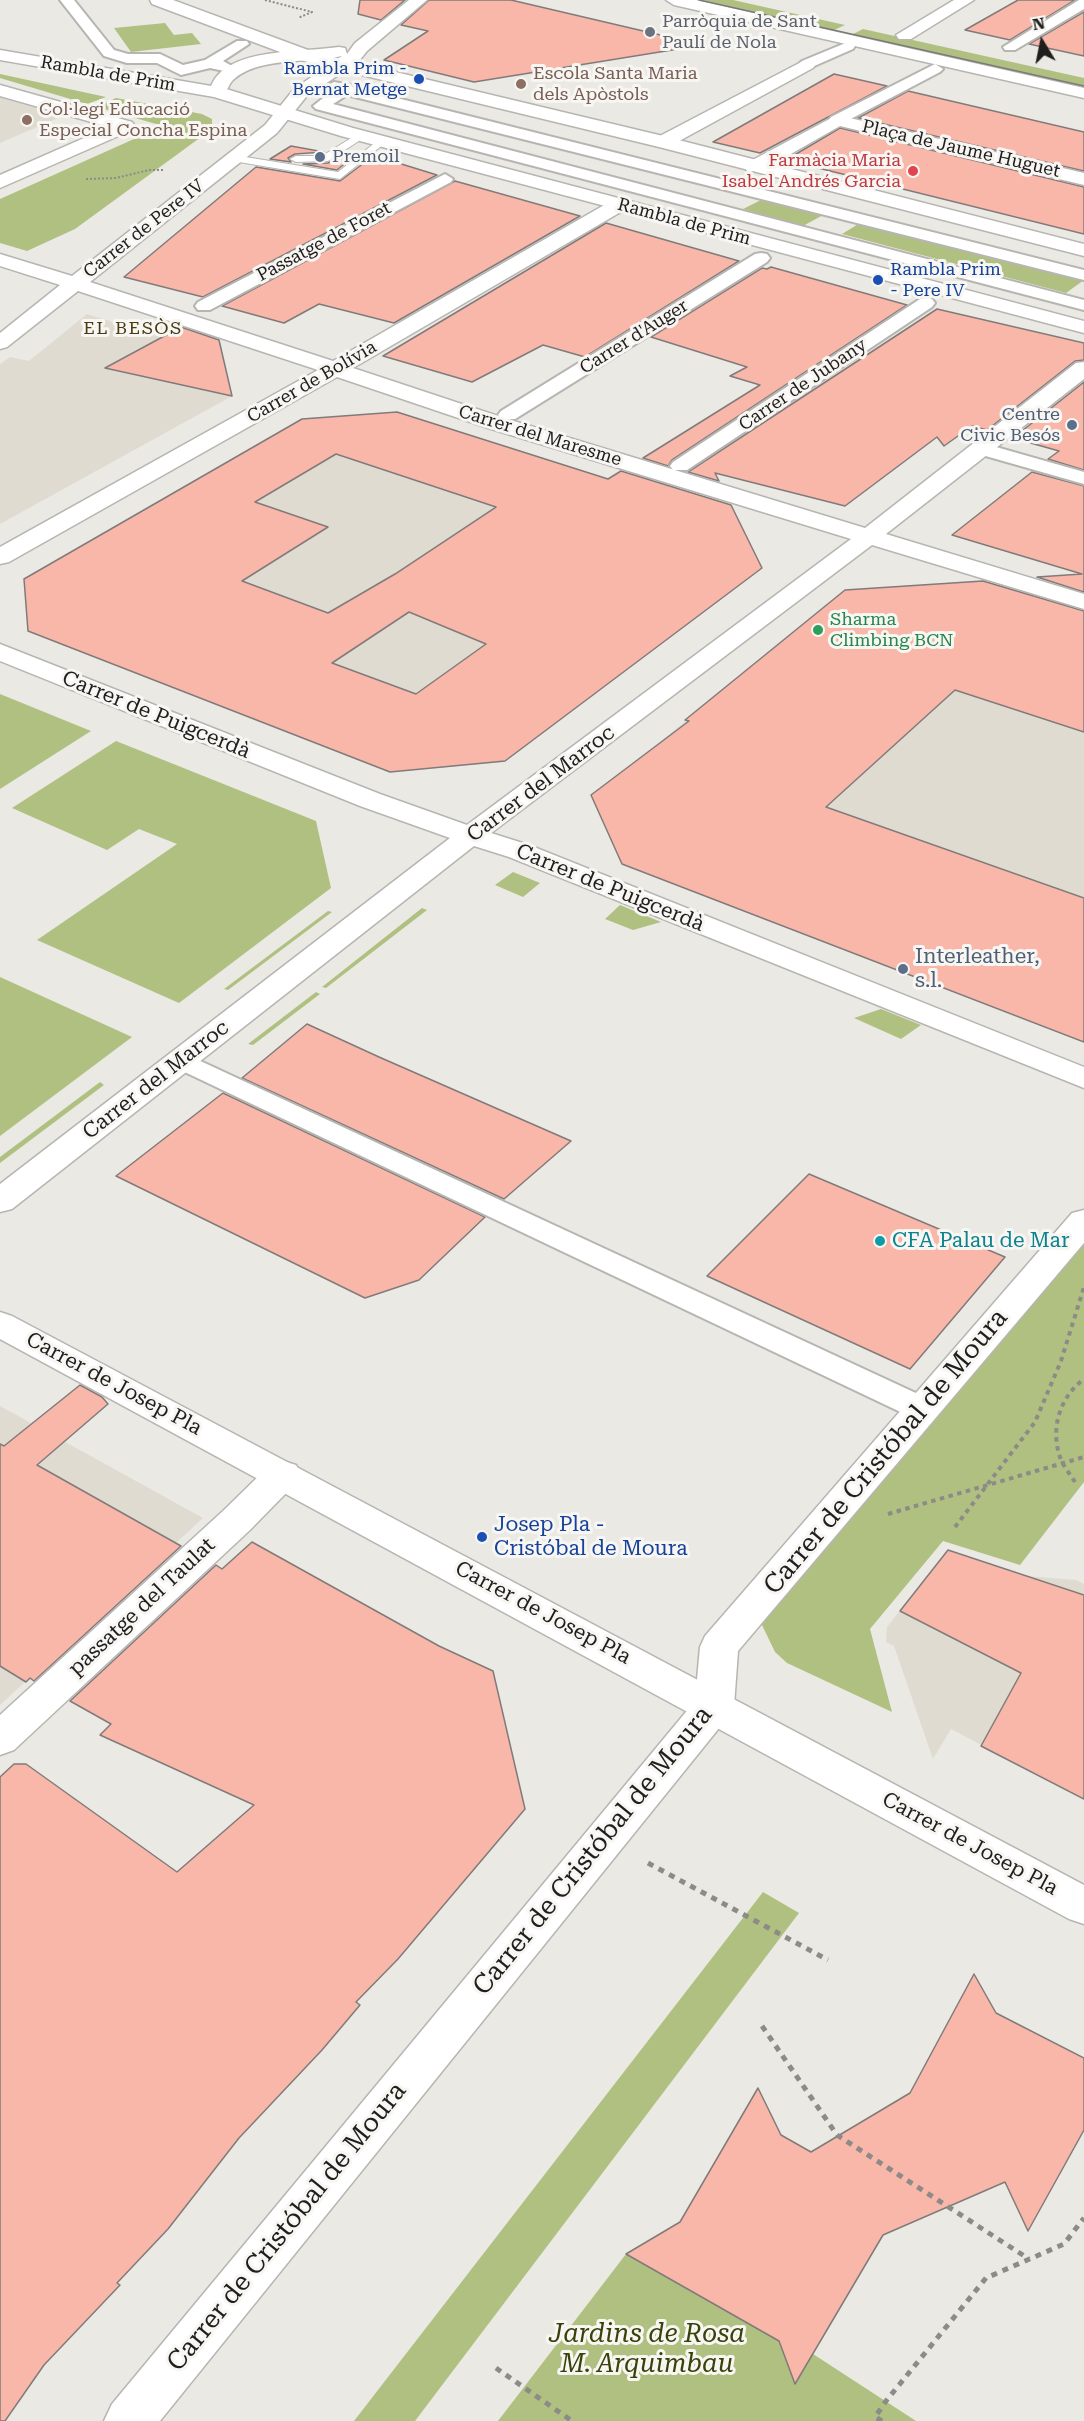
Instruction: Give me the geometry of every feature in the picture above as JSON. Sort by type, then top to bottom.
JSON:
[{"type":"street","name":"Rambla de Prim","points":[[67,0],[109,53],[127,59],[160,58],[182,70],[217,64],[242,44]]},
{"type":"street","points":[[158,0],[310,57],[663,142],[1084,250]]},
{"type":"street","points":[[285,112],[307,87],[344,64],[418,0]]},
{"type":"street","points":[[674,0],[1084,93]]},
{"type":"street","points":[[905,35],[966,0]]},
{"type":"street","points":[[1008,54],[1084,3]]},
{"type":"street","points":[[887,31],[928,40]]},
{"type":"street","points":[[663,142],[807,64],[848,46]]},
{"type":"street","points":[[217,92],[220,81],[225,75],[244,65],[269,60],[310,57],[361,47]]},
{"type":"street","name":"Rambla de Prim","points":[[0,55],[217,92],[381,141],[1084,327]]},
{"type":"street","points":[[754,167],[837,120],[935,69]]},
{"type":"street","points":[[313,117],[306,112],[309,105],[340,87],[357,83],[372,87]]},
{"type":"street","name":"Rambla de Prim","points":[[340,87],[321,106],[1084,305]]},
{"type":"street","points":[[340,87],[1084,275]]},
{"type":"street","name":"Rambla de Prim","points":[[0,90],[126,126],[0,182]]},
{"type":"street","name":"Carrer de Pere IV","points":[[0,343],[271,129],[285,112]]},
{"type":"street","name":"Plaça de Jaume Huguet","points":[[837,120],[1084,179]]},
{"type":"street","name":"Passatge de Foret","points":[[204,306],[445,179]]},
{"type":"street","name":"Carrer de Bolívia","points":[[0,557],[335,369],[613,208],[623,206]]},
{"type":"street","name":"Carrer d'Auger","points":[[508,415],[761,258]]},
{"type":"street","name":"Carrer del Maresme","points":[[0,260],[74,285],[183,317],[496,423],[1084,602]]},
{"type":"street","name":"Carrer de Jubany","points":[[680,466],[926,303]]},
{"type":"street","name":"Carrer del Marroc","points":[[0,1201],[471,836],[868,537],[1084,368]]},
{"type":"street","points":[[982,448],[1084,478]]},
{"type":"street","name":"Carrer de Puigcerdà","points":[[0,652],[370,800],[530,855],[1084,1078]]},
{"type":"street","points":[[181,1060],[922,1409]]},
{"type":"street","name":"Carrer de Cristóbal de Moura","points":[[129,2421],[714,1706],[719,1647],[1084,1221]]},
{"type":"street","name":"Carrer de Josep Pla","points":[[0,1324],[1084,1906]]},
{"type":"street","name":"passatge del Taulat","points":[[0,1739],[243,1514],[283,1474]]},
{"type":"lane","points":[[237,155],[324,159],[361,135]]},
{"type":"lane","points":[[237,155],[340,176],[381,141]]},
{"type":"path","points":[[265,0],[312,12],[298,18]]},
{"type":"path","points":[[116,178],[149,170]]},
{"type":"path","points":[[955,1527],[1035,1422],[1061,1361],[1084,1287]]},
{"type":"path","points":[[1075,1482],[1059,1455],[1057,1416],[1065,1398],[1084,1378]]},
{"type":"path","points":[[882,1517],[1084,1457]]},
{"type":"path","points":[[648,1863],[828,1960]]},
{"type":"path","points":[[762,2026],[837,2135],[1029,2259]]},
{"type":"path","points":[[882,2421],[875,2417],[885,2401],[986,2278],[1064,2244],[1084,2218]]},
{"type":"path","points":[[496,2368],[572,2421]]},
{"type":"shaded area","name":"Col·legi Educació Especial Concha Espina","points":[[0,97],[24,104],[65,115],[0,143]]},
{"type":"shaded area","points":[[87,314],[223,357],[232,396],[0,524],[0,364],[10,357],[29,361]]},
{"type":"shaded area","points":[[303,420],[738,520],[762,568],[505,762],[391,772],[29,631]]},
{"type":"shaded area","points":[[948,583],[1084,628],[1084,1033],[921,980],[622,864],[591,795],[655,746],[845,590]]},
{"type":"shaded area","points":[[0,1406],[203,1518],[0,1705]]},
{"type":"shaded area","points":[[948,1550],[1026,1576],[1076,1580],[1084,1584],[1084,1799],[951,1729],[933,1759],[894,1646],[886,1642],[887,1627]]},
{"type":"green space","points":[[687,0],[733,0],[845,25],[830,32]]},
{"type":"green space","points":[[165,23],[174,35],[192,33],[201,44],[131,52],[114,28]]},
{"type":"green space","points":[[863,29],[1084,78],[1084,89],[849,36]]},
{"type":"green space","points":[[0,74],[106,97],[87,104],[0,78]]},
{"type":"green space","points":[[116,98],[202,114],[212,119],[210,127],[212,129],[75,229],[27,251],[0,243],[0,199],[163,126],[97,107]]},
{"type":"green space","points":[[767,197],[825,214],[801,227],[743,209]]},
{"type":"green space","points":[[860,223],[1084,280],[1066,293],[842,234]]},
{"type":"green space","points":[[0,694],[91,731],[0,789]]},
{"type":"green space","points":[[116,741],[316,821],[331,888],[179,1003],[37,940],[177,844],[139,829],[107,850],[12,808]]},
{"type":"green space","points":[[513,872],[540,883],[523,897],[495,885]]},
{"type":"green space","points":[[620,905],[661,922],[633,930],[605,919]]},
{"type":"green space","points":[[422,908],[427,910],[326,988],[322,987]]},
{"type":"green space","points":[[328,911],[332,912],[228,990],[224,989]]},
{"type":"green space","points":[[0,977],[132,1037],[0,1136]]},
{"type":"green space","points":[[316,992],[320,994],[253,1045],[248,1044]]},
{"type":"green space","points":[[881,1009],[921,1025],[901,1039],[854,1018]]},
{"type":"green space","points":[[100,1082],[104,1085],[0,1163],[0,1157]]},
{"type":"green space","points":[[1084,1238],[1084,1482],[1020,1565],[943,1541],[870,1629],[892,1712],[787,1663],[775,1652],[761,1623]]},
{"type":"green space","points":[[763,1892],[799,1913],[415,2421],[354,2421]]},
{"type":"green space","name":"Jardins de Rosa M. Arquimbau","points":[[626,2254],[779,2341],[813,2354],[916,2421],[498,2421]]},
{"type":"building","points":[[360,0],[405,0],[381,20],[358,14]]},
{"type":"building","points":[[429,0],[511,0],[703,45],[474,82],[384,60],[428,31],[401,25]]},
{"type":"building","points":[[1018,0],[1075,0],[1010,40],[965,30]]},
{"type":"building","points":[[1084,12],[1084,56],[1029,44]]},
{"type":"building","points":[[834,74],[887,86],[760,153],[713,142]]},
{"type":"building","points":[[908,91],[1084,132],[1084,171],[858,118]]},
{"type":"building","points":[[840,128],[1084,187],[1084,234],[786,160]]},
{"type":"building","points":[[291,146],[324,152],[295,154],[288,158],[291,162],[270,159]]},
{"type":"building","points":[[341,155],[353,157],[337,170],[303,164],[328,163]]},
{"type":"building","points":[[382,158],[437,175],[203,297],[124,277],[256,167],[340,181],[368,160],[378,161]]},
{"type":"building","points":[[455,181],[580,216],[394,323],[319,304],[284,323],[222,306]]},
{"type":"building","points":[[606,223],[739,261],[585,357],[543,345],[472,382],[383,356]]},
{"type":"building","points":[[771,267],[907,305],[672,460],[668,466],[643,458],[760,385],[730,376],[747,367],[651,337],[762,268]]},
{"type":"building","points":[[937,309],[1084,343],[1084,360],[1075,361],[987,430],[972,426],[944,446],[937,437],[845,506],[715,473],[719,481],[688,472]]},
{"type":"building","points":[[181,327],[219,340],[232,396],[105,368]]},
{"type":"building","points":[[1084,382],[1084,470],[1048,459],[1059,451],[1013,438]]},
{"type":"building","points":[[397,412],[608,479],[621,471],[731,505],[762,568],[505,761],[390,772],[28,631],[24,579],[302,419]],"holes":[[[336,454],[496,507],[395,574],[328,613],[242,581],[328,527],[255,502]],[[409,612],[486,644],[416,694],[332,663]]]},
{"type":"building","points":[[1032,472],[1084,486],[1084,592],[1037,577],[1082,574],[952,535]]},
{"type":"building","points":[[983,581],[1084,611],[1084,732],[955,690],[826,807],[1084,898],[1084,1042],[622,864],[591,795],[689,721],[685,720],[845,590]]},
{"type":"building","points":[[307,1024],[571,1141],[504,1199],[242,1078]]},
{"type":"building","points":[[223,1093],[485,1217],[419,1280],[365,1298],[116,1176]]},
{"type":"building","points":[[809,1174],[1005,1257],[910,1369],[707,1276]]},
{"type":"building","points":[[80,1385],[102,1397],[108,1404],[37,1465],[181,1546],[34,1681],[30,1678],[26,1682],[0,1666],[0,1444],[4,1446]]},
{"type":"building","points":[[252,1542],[439,1646],[493,1671],[525,1809],[398,1959],[356,2002],[360,2005],[322,2050],[239,2138],[168,2229],[117,2283],[120,2285],[44,2365],[5,2421],[0,2421],[0,1777],[14,1764],[26,1764],[177,1872],[254,1805],[100,1735],[111,1724],[70,1701],[216,1565],[222,1569]]},
{"type":"building","points":[[948,1550],[1084,1595],[1084,1799],[981,1746],[1021,1673],[900,1611]]},
{"type":"building","points":[[974,1974],[996,2013],[1084,2058],[1084,2130],[1028,2231],[1005,2182],[883,2235],[795,2384],[779,2341],[626,2254],[680,2222],[758,2088],[781,2135],[811,2152],[910,2093]]},
{"type":"tram line","points":[[699,0],[1084,86]]},
{"type":"place","name":"Parròquia de Sant Paulí de Nola","points":[[650,32]]},
{"type":"place","name":"Rambla Prim - Bernat Metge","points":[[419,79]]},
{"type":"place","name":"Escola Santa Maria dels Apòstols","points":[[521,84]]},
{"type":"place","name":"Col·legi Educació Especial Concha Espina","points":[[27,120]]},
{"type":"place","name":"Premoil","points":[[320,157]]},
{"type":"place","name":"Farmàcia Maria Isabel Andrés Garcia","points":[[913,171]]},
{"type":"place","name":"Rambla Prim - Pere IV","points":[[878,280]]},
{"type":"place","name":"Centre Civic Besós","points":[[1072,425]]},
{"type":"place","name":"Sharma Climbing BCN","points":[[818,630]]},
{"type":"place","name":"Interleather, s.l.","points":[[903,969]]},
{"type":"place","name":"CFA Palau de Mar","points":[[880,1241]]},
{"type":"place","name":"Josep Pla - Cristóbal de Moura","points":[[482,1537]]},
{"type":"district","name":"EL BESÒS","points":[[133,329]]}]
